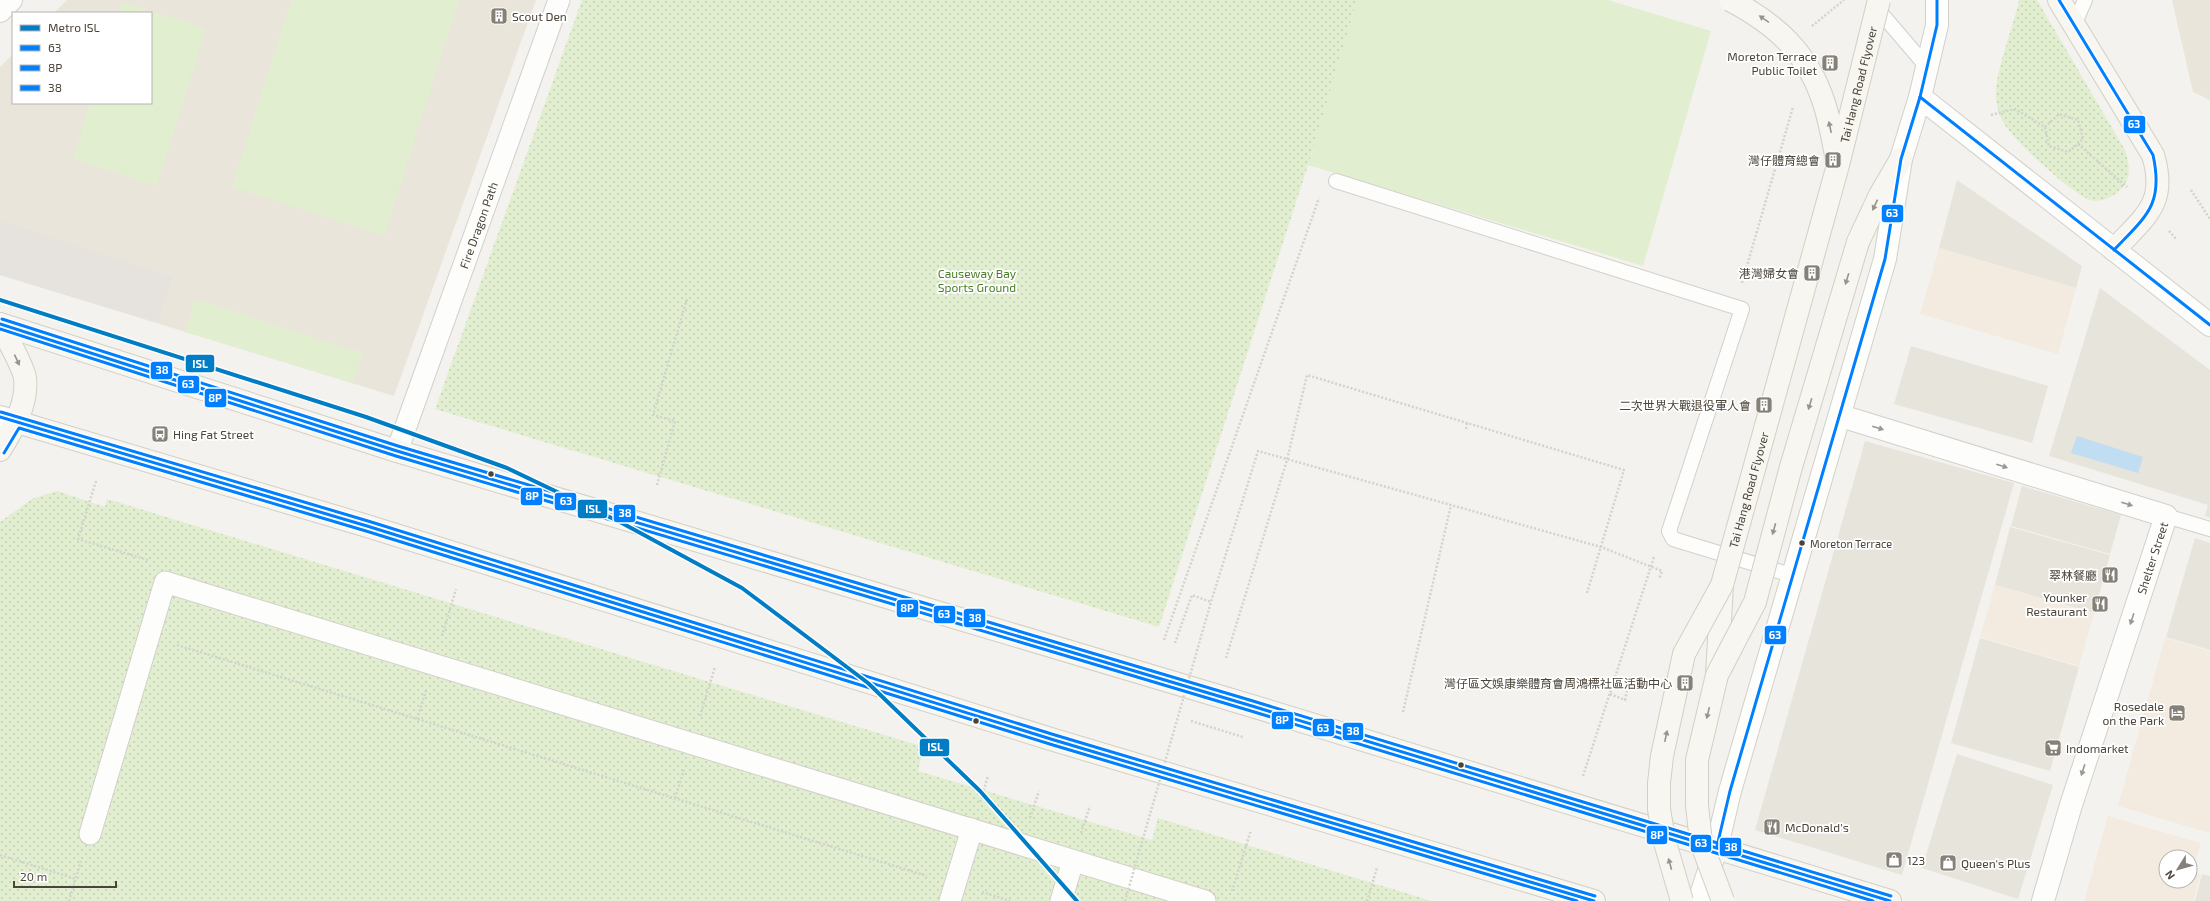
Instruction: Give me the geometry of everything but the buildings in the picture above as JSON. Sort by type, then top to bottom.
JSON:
[{"type":"main road","points":[[1730,0],[1752,12],[1783,35],[1810,70],[1825,104],[1838,165]]},
{"type":"main road","name":"Tai Hang Road Flyover","points":[[1723,901],[1701,842],[1697,804],[1697,760],[1716,675],[1722,585],[1838,165],[1879,0]]},
{"type":"main road","points":[[2060,0],[2153,155],[2159,174],[2157,193],[2150,211],[2114,250]]},
{"type":"main road","points":[[1716,675],[1755,602],[1791,467],[1858,242],[1880,195],[1901,159]]},
{"type":"main road","points":[[0,324],[397,451],[1717,846],[1890,901]]},
{"type":"main road","points":[[0,324],[25,377],[25,392],[8,420],[0,450]]},
{"type":"main road","points":[[8,420],[368,526],[1054,740],[1594,901]]},
{"type":"main road","name":"Tai Hang Road Flyover","points":[[1682,901],[1670,866],[1659,809],[1659,783],[1662,756],[1684,654],[1722,585]]},
{"type":"street","points":[[0,11],[11,0]]},
{"type":"street","name":"Fire Dragon Path","points":[[397,451],[559,0]]},
{"type":"street","points":[[1699,901],[1717,846],[1730,791],[1794,576],[1885,259],[1901,159],[1920,97],[1937,26],[1937,0]]},
{"type":"street","points":[[1920,97],[2210,325]]},
{"type":"street","name":"Shelter Street","points":[[1840,416],[2166,516],[2071,805],[2043,901]]},
{"type":"street","points":[[90,834],[165,582],[1206,901]]},
{"type":"street","points":[[953,893],[972,829]]},
{"type":"street","points":[[1061,901],[1073,861]]},
{"type":"lane","points":[[1868,0],[1927,67]]},
{"type":"lane","points":[[1883,0],[1904,41]]},
{"type":"lane","points":[[2074,25],[2085,0]]},
{"type":"lane","points":[[1336,181],[1742,309],[1669,531],[1673,539],[1794,576]]},
{"type":"lane","points":[[2166,516],[2210,529]]},
{"type":"path","points":[[1810,28],[1844,0]]},
{"type":"path","points":[[1735,307],[1795,100]]},
{"type":"path","points":[[1991,115],[2015,109],[2045,127],[2049,146],[2068,152],[2083,139],[2078,120],[2059,114],[2045,127]]},
{"type":"path","points":[[2078,144],[2125,186],[2177,240]]},
{"type":"path","points":[[2191,190],[2210,219]]},
{"type":"path","points":[[1164,640],[1319,197]]},
{"type":"path","points":[[657,486],[675,421],[653,415],[687,299]]},
{"type":"path","points":[[1226,658],[1287,460],[1307,375],[1624,470],[1587,593]]},
{"type":"path","points":[[1466,429],[1467,423]]},
{"type":"path","points":[[1124,901],[1211,602],[1258,451],[1601,547],[1662,571],[1659,579]]},
{"type":"path","points":[[96,481],[78,539],[170,567],[165,582]]},
{"type":"path","points":[[1403,712],[1451,506]]},
{"type":"path","points":[[1574,803],[1656,551]]},
{"type":"path","points":[[1175,643],[1192,595],[1211,602]]},
{"type":"path","points":[[148,637],[953,893],[1010,901]]},
{"type":"path","points":[[1610,694],[1625,700],[1627,691]]},
{"type":"path","points":[[1202,724],[1243,737]]},
{"type":"path","points":[[1232,894],[1251,830]]},
{"type":"path","points":[[69,901],[90,834]]},
{"type":"path","points":[[0,855],[76,879]]},
{"type":"path","points":[[1367,901],[1377,868]]},
{"type":"shaded area","points":[[67,0],[536,0],[394,396],[0,275],[0,67],[12,55],[12,104],[152,104],[152,12],[55,12]]},
{"type":"shaded area","points":[[2172,0],[2210,0],[2210,100],[2193,92]]},
{"type":"shaded area","points":[[1957,180],[2082,266],[2076,288],[1939,248]]},
{"type":"shaded area","points":[[0,221],[172,276],[158,323],[0,275]]},
{"type":"shaded area","points":[[1939,248],[2076,288],[2058,354],[1920,314]]},
{"type":"shaded area","points":[[2100,288],[2210,370],[2210,518],[2205,516],[2208,505],[2049,456]]},
{"type":"shaded area","points":[[1911,346],[2048,386],[2032,443],[1894,404]]},
{"type":"shaded area","points":[[1865,441],[2014,483],[1902,875],[1755,830]]},
{"type":"shaded area","points":[[2022,486],[2121,515],[2110,554],[2011,526]]},
{"type":"shaded area","points":[[2010,527],[2110,555],[2094,613],[1995,585]]},
{"type":"shaded area","points":[[2195,538],[2210,543],[2210,650],[2166,637]]},
{"type":"shaded area","points":[[1995,585],[2094,614],[2079,666],[1980,637]]},
{"type":"shaded area","points":[[1980,638],[2079,667],[2050,771],[1951,743]]},
{"type":"shaded area","name":"Rosedale on the Park","points":[[2165,638],[2210,651],[2210,833],[2118,806]]},
{"type":"shaded area","points":[[1957,754],[2053,785],[2018,899],[1922,868]]},
{"type":"shaded area","points":[[2108,816],[2201,843],[2198,852],[2198,849],[2158,849],[2158,889],[2197,889],[2193,901],[2084,901]]},
{"type":"shaded area","points":[[2198,873],[2201,874],[2198,884]]},
{"type":"shaded area","points":[[2202,874],[2210,876],[2210,901],[2195,901]]},
{"type":"green space","points":[[291,0],[459,0],[384,236],[232,187]]},
{"type":"green space","name":"Causeway Bay Sports Ground","points":[[582,0],[1357,0],[1308,165],[1159,627],[435,409]]},
{"type":"green space","points":[[1357,0],[1608,0],[1711,31],[1643,266],[1308,165]]},
{"type":"green space","points":[[2019,0],[2037,0],[2125,150],[2129,167],[2128,177],[2119,191],[2108,198],[2094,201],[2075,191],[2048,170],[2023,146],[2007,128],[2001,117],[1996,101],[1996,87],[2001,63]]},
{"type":"green space","points":[[122,2],[206,28],[157,186],[73,159],[90,104],[152,104],[152,12],[118,12]]},
{"type":"green space","points":[[195,299],[363,353],[353,383],[185,332]]},
{"type":"green space","points":[[57,491],[105,507],[107,499],[924,747],[918,771],[1152,840],[1158,818],[1432,901],[0,901],[0,522],[32,499]]},
{"type":"water","points":[[2077,436],[2143,457],[2138,473],[2071,453]]},
{"type":"metro line","name":"ISL","points":[[0,300],[366,417],[507,468],[620,522],[742,588],[868,683],[980,791],[1077,901]]},
{"type":"transit line","name":"63","points":[[1717,846],[1730,791],[1885,259],[1901,159],[1920,97],[1937,25],[1937,0]]},
{"type":"transit line","name":"63","points":[[2059,0],[2153,155],[2156,172],[2156,186],[2154,198],[2150,208],[2135,228],[2114,250]]},
{"type":"transit line","name":"63","points":[[1920,97],[2210,325]]},
{"type":"transit line","name":"38","points":[[2,319],[398,446],[1253,701],[1891,896]]},
{"type":"transit line","name":"63","points":[[0,324],[397,451],[1252,706],[1890,901]]},
{"type":"transit line","name":"8P","points":[[0,329],[396,456],[1251,711],[1873,901]]},
{"type":"transit line","name":"38","points":[[1,412],[368,521],[1055,735],[1595,896]]},
{"type":"transit line","name":"63","points":[[0,417],[367,526],[1054,740],[1594,901]]},
{"type":"transit line","name":"8P","points":[[4,453],[19,428],[366,531],[1053,745],[1577,901]]},
{"type":"place","name":"Scout Den","points":[[499,16]]},
{"type":"place","name":"Moreton Terrace Public Toilet","points":[[1830,63]]},
{"type":"place","name":"灣仔體育總會","points":[[1833,160]]},
{"type":"place","name":"港灣婦女會","points":[[1812,273]]},
{"type":"place","name":"二次世界大戰退役軍人會","points":[[1764,405]]},
{"type":"place","name":"Hing Fat Street","points":[[160,434]]},
{"type":"place","name":"Moreton Terrace","points":[[1802,543]]},
{"type":"place","name":"翠林餐廳","points":[[2110,575]]},
{"type":"place","name":"Younker Restaurant","points":[[2100,604]]},
{"type":"place","name":"灣仔區文娛康樂體育會周鴻標社區活動中心","points":[[1685,683]]},
{"type":"place","name":"Rosedale on the Park","points":[[2177,713]]},
{"type":"place","name":"Indomarket","points":[[2053,748]]},
{"type":"place","name":"McDonald's","points":[[1772,827]]},
{"type":"place","name":"123","points":[[1894,860]]},
{"type":"place","name":"Queen's Plus","points":[[1948,863]]}]
